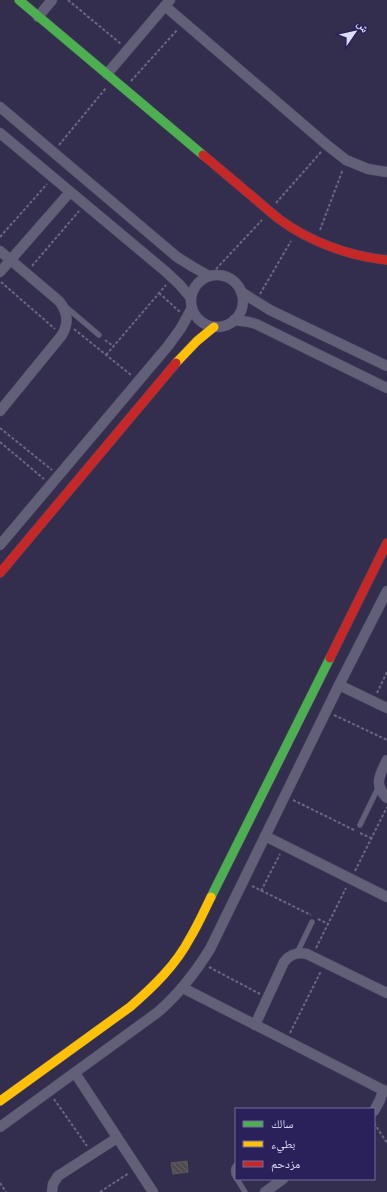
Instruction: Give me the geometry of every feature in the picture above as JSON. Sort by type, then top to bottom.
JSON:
[{"type":"street","points":[[19,0],[279,219],[297,231],[336,249],[357,256],[387,260]]},
{"type":"street","points":[[38,17],[52,0]]},
{"type":"street","points":[[110,77],[128,50],[168,3],[184,22],[346,160],[368,169],[387,172]]},
{"type":"street","points":[[0,107],[177,257],[209,276]]},
{"type":"street","points":[[0,133],[172,278],[192,303],[198,319],[203,323],[214,327],[225,326],[234,320],[242,307],[242,292]]},
{"type":"street","points":[[0,272],[70,192]]},
{"type":"street","points":[[0,251],[59,301],[66,311],[67,324],[62,335],[0,411]]},
{"type":"street","points":[[0,545],[171,341],[187,318],[192,303],[193,292],[199,282],[209,276],[221,275],[231,279],[242,292],[255,302],[382,362],[387,366]]},
{"type":"street","points":[[234,320],[256,324],[387,388]]},
{"type":"street","points":[[0,573],[182,356],[214,327]]},
{"type":"street","points":[[0,1101],[136,1002],[163,976],[182,951],[190,938],[387,543]]},
{"type":"street","points":[[0,1127],[158,1012],[183,988],[202,963],[387,591]]},
{"type":"street","points":[[339,685],[387,708]]},
{"type":"street","points":[[387,760],[378,780],[379,786],[387,798]]},
{"type":"street","points":[[265,836],[387,898]]},
{"type":"street","points":[[255,1025],[284,962],[292,955],[297,953],[302,953],[325,962],[387,993]]},
{"type":"street","points":[[183,988],[385,1091],[375,1109]]},
{"type":"street","points":[[75,1073],[153,1192]]},
{"type":"street","points":[[52,1192],[53,1184],[58,1176],[117,1138]]},
{"type":"street","points":[[265,1192],[282,1180]]},
{"type":"lane","points":[[59,301],[99,335]]},
{"type":"lane","points":[[360,825],[379,786]]},
{"type":"lane","points":[[297,953],[312,922]]},
{"type":"lane","points":[[235,1166],[233,1172],[235,1177]]},
{"type":"lane","points":[[237,1180],[246,1192]]},
{"type":"path","points":[[68,0],[128,50]]},
{"type":"path","points":[[124,89],[184,22]]},
{"type":"path","points":[[53,152],[110,77]]},
{"type":"path","points":[[316,241],[346,160]]},
{"type":"path","points":[[0,237],[53,178]]},
{"type":"path","points":[[26,273],[85,204]]},
{"type":"path","points":[[255,302],[297,231]]},
{"type":"path","points":[[106,355],[172,278]]},
{"type":"path","points":[[0,281],[62,335]]},
{"type":"path","points":[[159,293],[187,318]]},
{"type":"path","points":[[67,324],[138,381]]},
{"type":"path","points":[[99,335],[113,346]]},
{"type":"path","points":[[0,428],[59,476]]},
{"type":"path","points":[[0,442],[52,484]]},
{"type":"path","points":[[373,701],[387,672]]},
{"type":"path","points":[[326,711],[387,740]]},
{"type":"path","points":[[285,796],[371,838]]},
{"type":"path","points":[[311,956],[387,808]]},
{"type":"path","points":[[261,891],[284,846]]},
{"type":"path","points":[[243,882],[328,924]]},
{"type":"path","points":[[286,1041],[325,962]]},
{"type":"path","points":[[202,963],[268,998]]},
{"type":"path","points":[[49,1091],[92,1154]]},
{"type":"path","points":[[375,1125],[387,1143]]},
{"type":"path","points":[[100,1192],[137,1168]]},
{"type":"path","points":[[0,1183],[6,1192]]},
{"type":"building","points":[[187,1161],[188,1172],[173,1174],[171,1163]]},
{"type":"traffic: fast","points":[[19,0],[203,155]]},
{"type":"traffic: fast","points":[[211,897],[330,658]]},
{"type":"traffic: slow","points":[[176,363],[197,341],[214,327]]},
{"type":"traffic: slow","points":[[0,1101],[130,1007],[147,992],[178,957],[196,928],[211,897]]},
{"type":"traffic: jam","points":[[203,155],[279,219],[304,235],[330,247],[358,255],[387,260]]},
{"type":"traffic: jam","points":[[0,573],[176,363]]},
{"type":"traffic: jam","points":[[330,658],[387,543]]}]
